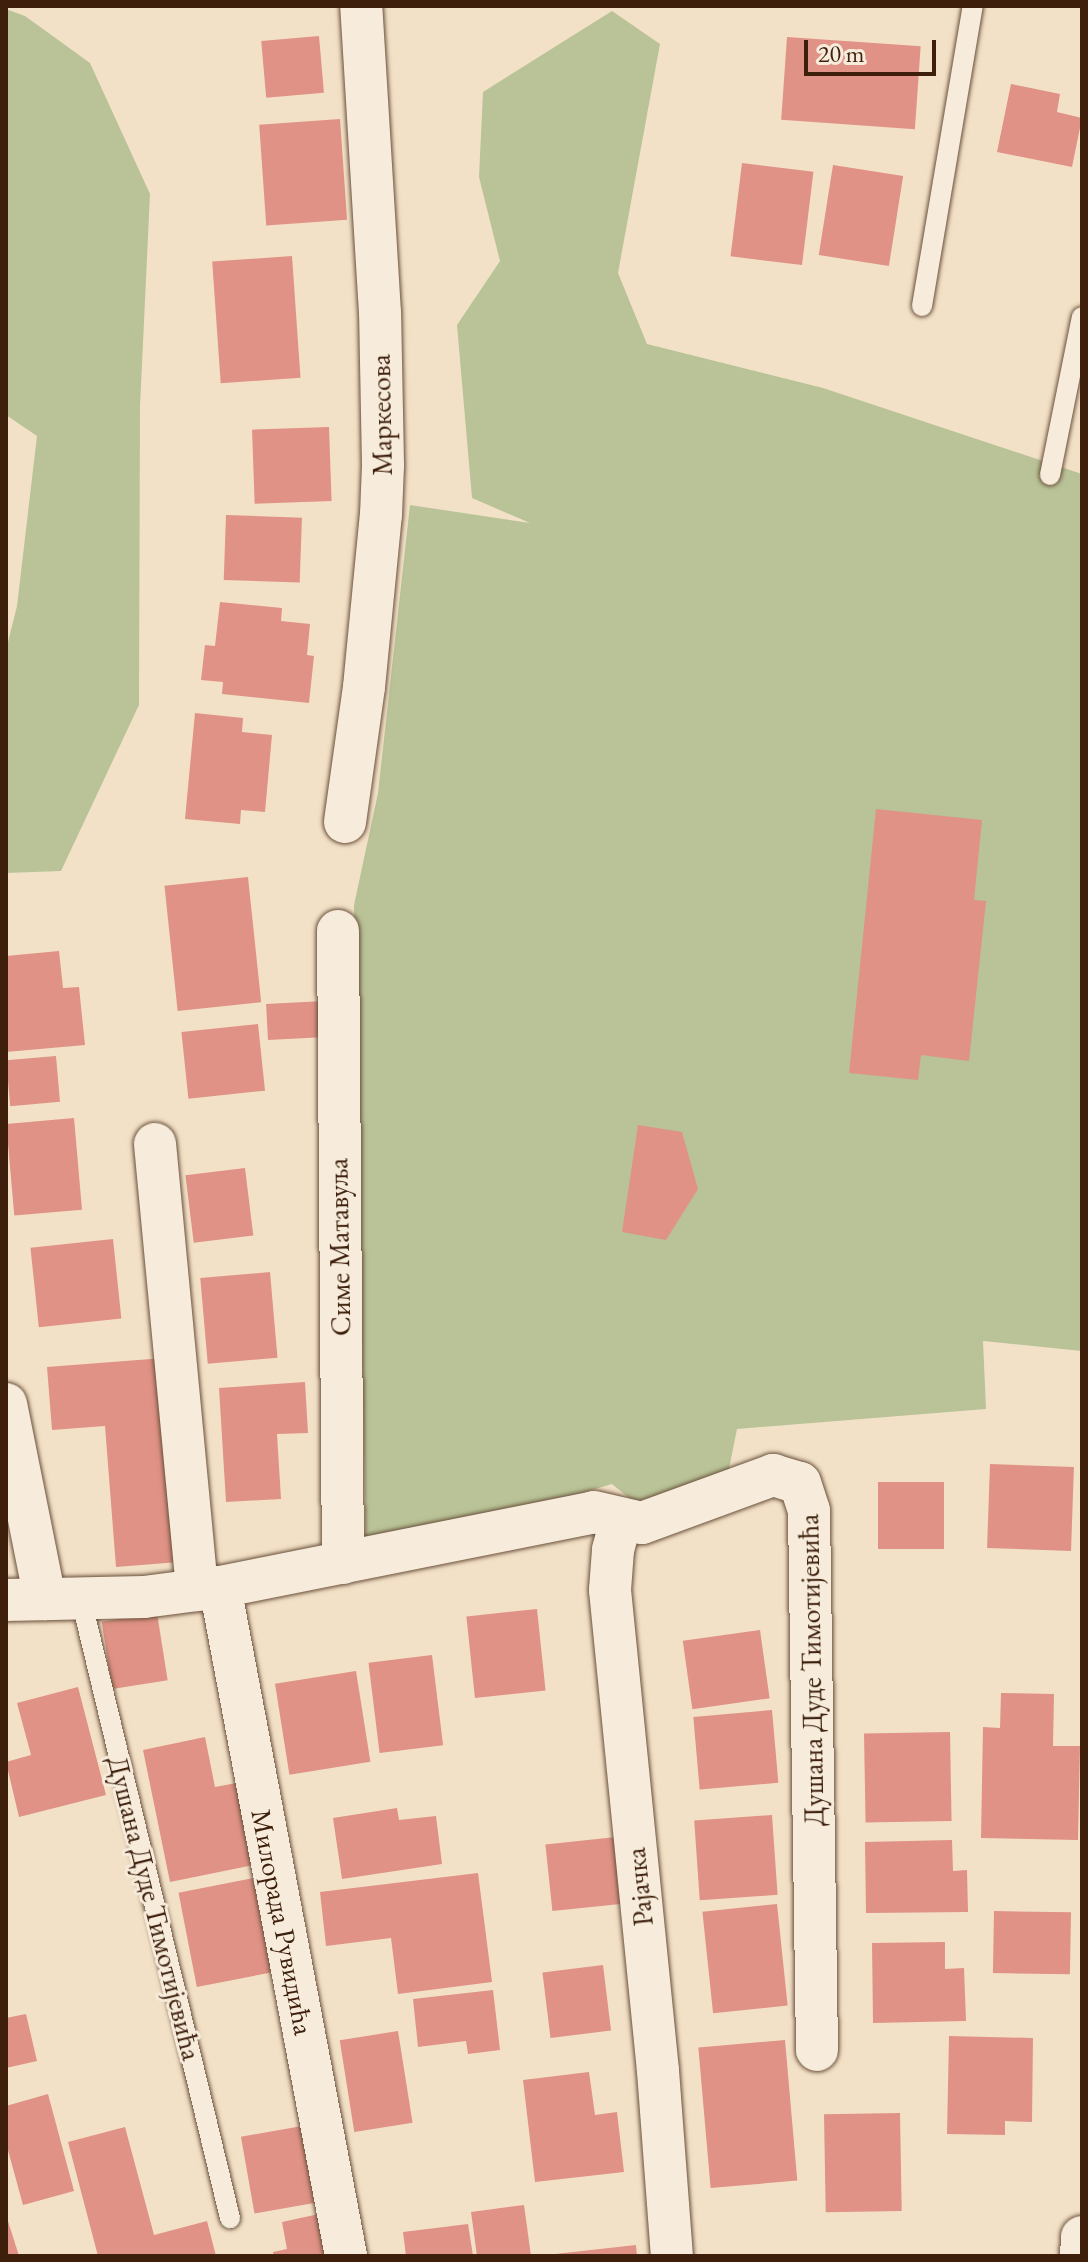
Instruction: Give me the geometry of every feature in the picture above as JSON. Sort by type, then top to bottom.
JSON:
[{"type":"street","name":"Маркесова","points":[[345,822],[364,687],[383,465],[380,313],[361,6]]},
{"type":"street","name":"Симе Матавуља","points":[[338,931],[343,1563]]},
{"type":"street","points":[[155,1144],[209,1589]]},
{"type":"street","name":"Душана Дуде Тимотијевића","points":[[6,1404],[44,1599],[209,1589],[594,1512],[642,1523],[773,1475],[800,1483],[807,1498],[817,2050]]},
{"type":"street","name":"Рајачка","points":[[621,1520],[613,1550],[610,1590],[658,2071],[672,2256]]},
{"type":"street","name":"Милорада Рувидића","points":[[209,1589],[346,2256]]},
{"type":"street","points":[[1081,2256],[1082,2237]]},
{"type":"lane","points":[[922,306],[973,6]]},
{"type":"lane","points":[[1050,475],[1082,317]]},
{"type":"lane","name":"Душана Дуде Тимотијевића","points":[[44,1599],[230,2218]]},
{"type":"green space","points":[[6,9],[25,16],[90,63],[150,194],[140,407],[139,705],[61,871],[6,873],[6,650],[17,606],[37,436],[6,415]]},
{"type":"green space","points":[[612,11],[660,44],[618,273],[647,344],[823,388],[1082,474],[1082,1351],[983,1341],[986,1409],[737,1429],[728,1474],[640,1507],[612,1484],[479,1523],[366,1550],[354,905],[378,793],[410,505],[530,523],[472,498],[457,325],[500,261],[479,177],[483,92]]},
{"type":"building","points":[[319,36],[324,93],[266,98],[261,41]]},
{"type":"building","points":[[787,37],[921,46],[915,129],[781,120]]},
{"type":"building","points":[[1011,84],[1060,94],[1057,112],[1082,118],[1072,167],[997,152]]},
{"type":"building","points":[[340,119],[347,220],[266,225],[259,125]]},
{"type":"building","points":[[742,163],[813,172],[802,265],[731,256]]},
{"type":"building","points":[[833,165],[903,176],[889,266],[819,255]]},
{"type":"building","points":[[292,256],[301,378],[221,383],[212,262]]},
{"type":"building","points":[[329,427],[332,501],[255,504],[252,430]]},
{"type":"building","points":[[226,515],[302,518],[300,583],[224,580]]},
{"type":"building","points":[[220,602],[282,608],[281,621],[310,624],[307,655],[314,656],[309,703],[222,694],[223,682],[201,680],[205,645],[215,646]]},
{"type":"building","points":[[195,713],[243,718],[242,732],[272,735],[265,812],[241,810],[240,824],[185,819]]},
{"type":"building","points":[[876,809],[982,820],[974,900],[986,901],[969,1061],[921,1055],[918,1080],[849,1073]]},
{"type":"building","points":[[248,877],[261,1002],[178,1011],[164,886]]},
{"type":"building","points":[[59,951],[63,988],[79,987],[85,1045],[6,1052],[6,956]]},
{"type":"building","points":[[324,1001],[326,1037],[268,1040],[266,1004]]},
{"type":"building","points":[[258,1024],[265,1091],[188,1099],[181,1032]]},
{"type":"building","points":[[56,1056],[60,1102],[10,1106],[6,1060]]},
{"type":"building","points":[[74,1118],[82,1210],[14,1216],[6,1124]]},
{"type":"building","points":[[638,1125],[682,1132],[698,1189],[666,1240],[622,1232]]},
{"type":"building","points":[[245,1168],[253,1235],[194,1243],[185,1175]]},
{"type":"building","points":[[113,1239],[121,1319],[39,1327],[30,1248]]},
{"type":"building","points":[[270,1272],[277,1358],[208,1364],[200,1278]]},
{"type":"building","points":[[164,1358],[179,1562],[116,1567],[105,1426],[52,1430],[47,1367]]},
{"type":"building","points":[[305,1382],[308,1433],[277,1434],[281,1499],[226,1502],[219,1388]]},
{"type":"building","points":[[990,1464],[1074,1467],[1071,1551],[987,1548]]},
{"type":"building","points":[[878,1482],[944,1482],[944,1549],[878,1549]]},
{"type":"building","points":[[537,1609],[546,1691],[475,1698],[466,1616]]},
{"type":"building","points":[[157,1613],[168,1680],[112,1689],[102,1622]]},
{"type":"building","points":[[760,1630],[770,1698],[692,1709],[683,1641]]},
{"type":"building","points":[[432,1655],[443,1745],[380,1753],[368,1663]]},
{"type":"building","points":[[356,1671],[370,1762],[289,1775],[275,1684]]},
{"type":"building","points":[[78,1687],[106,1795],[19,1817],[6,1762],[31,1755],[17,1703]]},
{"type":"building","points":[[1001,1693],[1054,1694],[1053,1746],[1080,1746],[1078,1840],[981,1838],[983,1727],[1000,1728]]},
{"type":"building","points":[[772,1710],[778,1783],[700,1790],[693,1717]]},
{"type":"building","points":[[950,1732],[952,1821],[866,1822],[864,1734]]},
{"type":"building","points":[[205,1737],[215,1787],[242,1782],[259,1864],[170,1882],[143,1750]]},
{"type":"building","points":[[397,1808],[399,1820],[436,1816],[442,1864],[342,1879],[333,1818]]},
{"type":"building","points":[[772,1815],[778,1895],[700,1900],[694,1820]]},
{"type":"building","points":[[616,1837],[623,1904],[552,1911],[545,1844]]},
{"type":"building","points":[[952,1840],[953,1871],[967,1870],[968,1912],[866,1913],[865,1842]]},
{"type":"building","points":[[478,1873],[492,1982],[398,1994],[391,1938],[326,1946],[320,1892]]},
{"type":"building","points":[[259,1877],[277,1971],[197,1987],[179,1893]]},
{"type":"building","points":[[777,1904],[788,2005],[713,2013],[702,1912]]},
{"type":"building","points":[[994,1911],[1071,1912],[1070,1974],[993,1973]]},
{"type":"building","points":[[945,1942],[945,1969],[964,1968],[966,2021],[873,2023],[872,1943]]},
{"type":"building","points":[[603,1965],[611,2031],[550,2038],[542,1972]]},
{"type":"building","points":[[493,1990],[500,2050],[468,2054],[466,2041],[418,2047],[413,1999]]},
{"type":"building","points":[[26,2014],[37,2061],[6,2068],[6,2018]]},
{"type":"building","points":[[398,2031],[413,2123],[354,2132],[340,2040]]},
{"type":"building","points":[[949,2036],[1033,2038],[1032,2122],[1005,2121],[1005,2135],[947,2134]]},
{"type":"building","points":[[785,2040],[797,2180],[711,2188],[698,2048]]},
{"type":"building","points":[[589,2072],[595,2115],[617,2112],[624,2172],[535,2182],[523,2080]]},
{"type":"building","points":[[48,2094],[74,2191],[23,2205],[6,2143],[6,2106]]},
{"type":"building","points":[[900,2113],[902,2211],[826,2212],[824,2114]]},
{"type":"building","points":[[302,2126],[316,2203],[254,2214],[241,2137]]},
{"type":"building","points":[[125,2127],[154,2235],[207,2221],[216,2256],[98,2256],[68,2142]]},
{"type":"building","points":[[524,2205],[531,2256],[477,2256],[471,2212]]},
{"type":"building","points":[[319,2214],[328,2256],[274,2256],[273,2252],[287,2249],[282,2222]]},
{"type":"building","points":[[7,2218],[19,2256],[6,2256]]},
{"type":"building","points":[[468,2224],[473,2256],[406,2256],[403,2232]]},
{"type":"building","points":[[636,2245],[637,2256],[555,2256],[555,2254]]}]
